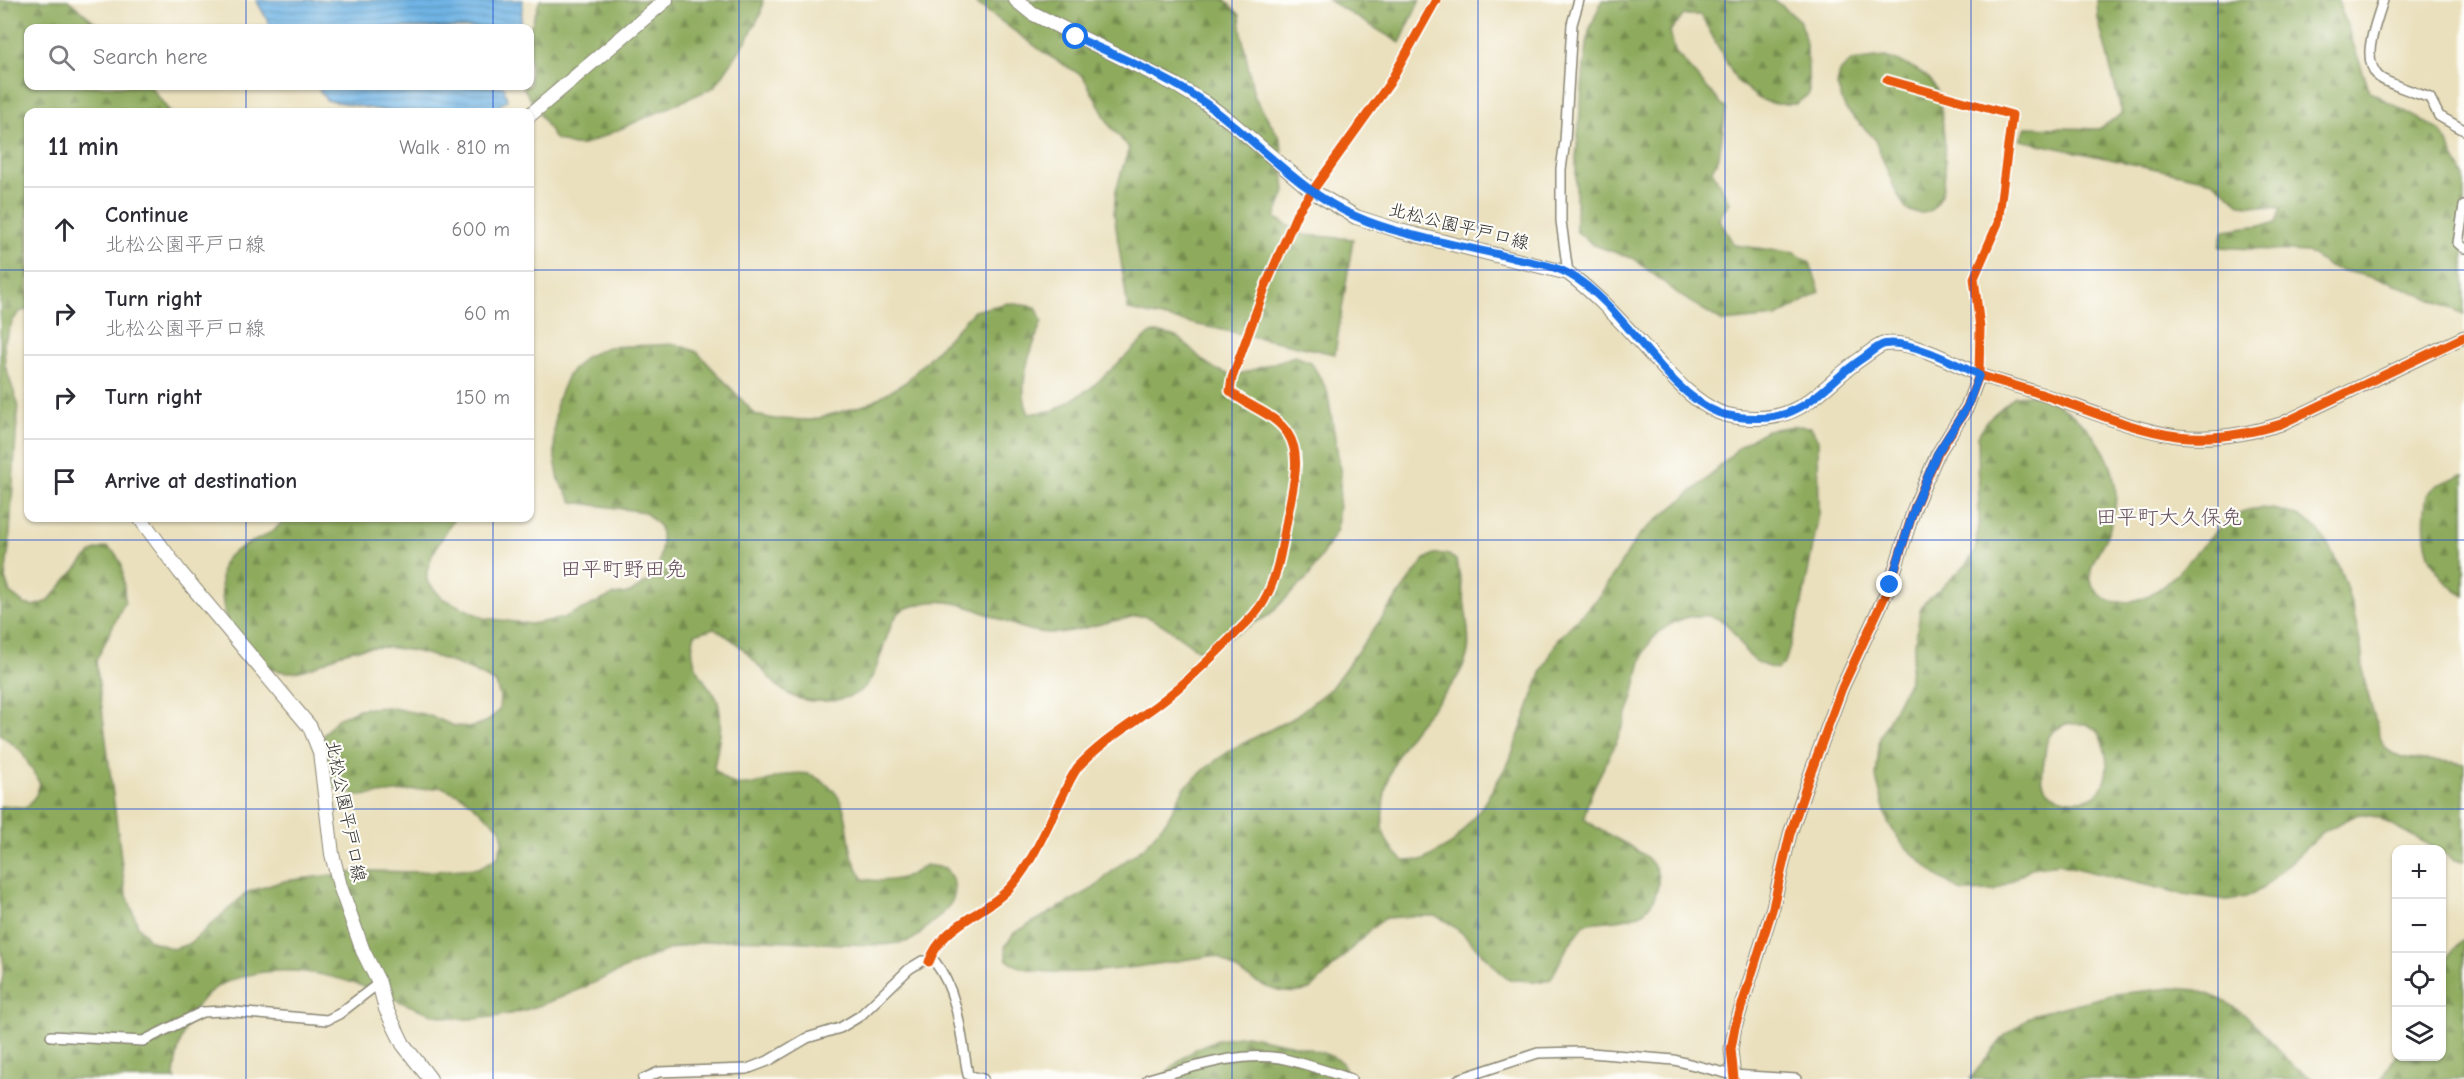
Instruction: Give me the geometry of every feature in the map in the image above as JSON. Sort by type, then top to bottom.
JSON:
[{"type":"main road","points":[[534,112],[666,0]]},
{"type":"main road","name":"北松公園平戸口線","points":[[1016,0],[1032,13],[1204,102],[1312,191],[1356,217],[1400,231],[1533,262],[1568,273],[1589,289],[1702,404],[1738,418],[1779,417],[1796,411],[1857,362],[1884,344],[1906,346],[1940,356],[1979,375]]},
{"type":"main road","name":"北松公園平戸口線","points":[[143,522],[180,572],[310,727],[320,752],[332,854],[340,886],[363,951],[380,983],[386,1009],[403,1044],[430,1079]]},
{"type":"street","points":[[929,962],[933,952],[946,937],[968,917],[997,899],[1015,882],[1077,769],[1093,752],[1197,673],[1257,612],[1267,596],[1278,561],[1295,477],[1294,443],[1286,431],[1269,416],[1239,399],[1230,391],[1240,352],[1282,244],[1298,211],[1389,84],[1436,0]]},
{"type":"street","points":[[1568,273],[1561,221],[1561,169],[1572,24],[1579,0]]},
{"type":"street","points":[[2383,0],[2369,54],[2379,77],[2430,98],[2439,116],[2464,130]]},
{"type":"street","points":[[1733,1077],[1731,1049],[1735,1027],[1773,907],[1791,834],[1810,775],[1842,688],[1890,585],[1915,506],[1937,454],[1967,407],[1979,375],[1980,328],[1974,278],[1998,223],[2012,115],[1887,80]]},
{"type":"street","points":[[2464,206],[2458,243],[2464,248]]},
{"type":"street","points":[[1979,375],[2042,394],[2114,421],[2177,436],[2211,437],[2259,431],[2281,424],[2464,337]]},
{"type":"street","points":[[643,1079],[659,1072],[747,1069],[768,1061],[792,1045],[840,1028],[860,1016],[909,969],[922,962],[935,963],[945,975],[956,1013],[968,1075],[983,1079]]},
{"type":"street","points":[[51,1036],[143,1041],[202,1012],[224,1011],[327,1020],[339,1014],[380,983]]},
{"type":"street","points":[[1459,1079],[1538,1053],[1579,1052],[1674,1060],[1733,1077],[1796,1079]]},
{"type":"street","points":[[1148,1079],[1209,1064],[1246,1058],[1278,1058],[1351,1079]]},
{"type":"green space","points":[[0,0],[68,0],[97,24],[24,24],[24,90],[153,90],[167,108],[24,108],[24,311],[13,320],[4,343],[5,365],[18,404],[5,578],[10,593],[24,604],[34,606],[48,601],[94,551],[107,547],[115,553],[122,565],[125,601],[96,661],[125,889],[138,926],[149,940],[173,949],[189,944],[248,892],[284,881],[364,871],[419,872],[479,868],[498,857],[503,840],[500,828],[464,797],[442,787],[360,796],[337,789],[324,775],[321,754],[324,734],[337,719],[359,709],[387,707],[427,715],[455,726],[472,727],[488,721],[499,710],[500,697],[496,683],[442,659],[422,653],[381,647],[361,648],[343,653],[297,672],[279,671],[259,666],[246,652],[228,625],[222,593],[222,567],[236,550],[269,533],[282,522],[452,522],[432,555],[427,571],[427,581],[442,598],[484,618],[531,624],[563,618],[613,595],[630,593],[653,578],[659,564],[662,543],[660,527],[645,512],[573,502],[559,481],[555,459],[554,429],[557,401],[568,375],[585,357],[607,347],[676,344],[697,352],[756,415],[774,419],[812,420],[868,404],[906,382],[974,311],[1008,303],[1036,307],[1042,321],[1024,379],[1025,402],[1029,414],[1055,410],[1091,388],[1151,333],[1180,339],[1203,361],[1234,376],[1295,356],[1311,362],[1327,390],[1341,474],[1337,530],[1309,576],[1268,616],[1204,653],[1157,621],[1142,616],[1071,631],[1050,633],[1007,623],[962,605],[931,602],[905,608],[897,615],[889,630],[874,673],[859,692],[836,700],[819,701],[794,697],[784,691],[747,653],[714,628],[695,634],[692,648],[694,662],[715,696],[720,711],[719,743],[714,768],[725,779],[736,784],[748,785],[795,773],[811,775],[831,788],[841,803],[853,858],[863,879],[896,880],[904,878],[925,865],[945,868],[951,877],[955,893],[948,907],[919,935],[901,943],[877,945],[735,940],[692,944],[661,952],[553,1001],[511,1014],[468,1019],[434,1014],[361,986],[323,975],[283,971],[263,972],[224,983],[203,999],[194,1010],[178,1049],[174,1076],[176,1079],[0,1079],[0,994],[4,966],[0,943],[0,806],[27,807],[36,795],[40,784],[21,751],[0,734]]},
{"type":"green space","points":[[540,0],[763,0],[761,13],[748,38],[715,87],[584,145],[572,145],[555,139],[525,90],[534,90],[534,24],[532,24]]},
{"type":"green space","points":[[972,0],[1225,0],[1240,15],[1254,96],[1281,140],[1285,192],[1275,218],[1304,235],[1353,239],[1335,354],[1128,310],[1114,213],[1116,190],[1129,148],[1110,126],[1083,76],[1046,54]]},
{"type":"green space","points":[[1328,0],[1420,0],[1400,43]]},
{"type":"green space","points":[[1602,0],[1775,0],[1801,22],[1807,49],[1809,94],[1796,104],[1775,104],[1759,99],[1736,80],[1701,15],[1684,15],[1670,31],[1675,52],[1726,109],[1719,157],[1712,170],[1729,202],[1719,219],[1734,245],[1795,253],[1810,263],[1820,292],[1777,317],[1723,322],[1681,296],[1634,259],[1594,245],[1576,231],[1576,158],[1584,66],[1589,31]]},
{"type":"green space","points":[[2097,0],[2338,0],[2370,92],[2441,131],[2464,176],[2464,314],[2391,282],[2329,267],[2307,252],[2220,247],[2224,230],[2276,223],[2281,208],[2240,204],[2213,181],[2020,140],[2026,127],[2099,129],[2122,114],[2098,19]]},
{"type":"green space","points":[[1885,57],[1911,67],[1926,76],[1937,90],[1940,99],[1944,131],[1945,173],[1942,192],[1935,206],[1924,213],[1907,210],[1896,192],[1874,138],[1845,108],[1837,86],[1840,72],[1851,61]]},
{"type":"green space","points":[[2040,394],[2078,419],[2093,435],[2112,471],[2116,492],[2114,514],[2106,537],[2094,559],[2091,578],[2095,589],[2111,601],[2131,601],[2148,596],[2179,571],[2221,526],[2247,510],[2258,508],[2276,510],[2300,517],[2310,523],[2330,547],[2350,598],[2361,647],[2365,684],[2383,743],[2388,750],[2400,756],[2464,764],[2464,861],[2454,860],[2446,855],[2446,845],[2430,845],[2377,817],[2358,814],[2323,832],[2262,889],[2246,897],[2227,900],[2183,894],[2058,864],[2031,868],[1995,891],[1962,892],[1935,874],[1903,845],[1888,823],[1876,778],[1880,737],[1909,680],[1921,606],[1965,566],[1975,552],[1979,524],[1978,436],[1986,421],[2015,396]],"holes":[[[2066,724],[2086,724],[2097,730],[2103,745],[2107,769],[2103,785],[2093,796],[2085,799],[2068,800],[2052,794],[2046,789],[2042,776],[2048,739],[2056,729]]]},
{"type":"green space","points":[[1794,426],[1811,427],[1818,440],[1819,514],[1801,609],[1785,663],[1777,669],[1753,659],[1729,627],[1713,617],[1685,618],[1667,627],[1652,639],[1642,659],[1623,726],[1592,791],[1584,818],[1646,857],[1654,867],[1658,878],[1656,893],[1648,907],[1635,916],[1585,924],[1568,946],[1551,979],[1542,982],[1507,979],[1463,934],[1436,916],[1386,918],[1372,928],[1311,989],[1298,992],[1286,992],[1262,985],[1218,957],[1211,956],[1136,967],[1075,972],[1047,972],[1024,968],[1007,960],[1005,947],[1014,933],[1094,888],[1145,846],[1167,820],[1184,788],[1212,763],[1236,747],[1293,718],[1331,688],[1424,560],[1434,554],[1447,554],[1456,560],[1467,620],[1468,651],[1461,671],[1412,732],[1394,763],[1384,797],[1383,825],[1388,844],[1404,861],[1424,860],[1453,843],[1483,805],[1509,762],[1541,673],[1558,639],[1598,598],[1640,534],[1705,481],[1741,445],[1767,430]]},
{"type":"green space","points":[[2464,475],[2464,596],[2441,576],[2433,564],[2425,539],[2424,525],[2427,495],[2437,485]]},
{"type":"green space","points":[[2464,940],[2464,1079],[2382,1079],[2392,1061],[2446,1061],[2446,960],[2454,948]]},
{"type":"green space","points":[[2172,988],[2197,990],[2222,1000],[2246,1015],[2294,1067],[2313,1079],[1970,1079],[2005,1035],[2035,1014],[2115,994]]},
{"type":"green space","points":[[1246,1035],[1310,1049],[1334,1057],[1344,1066],[1347,1079],[1160,1079],[1189,1053],[1207,1043]]},
{"type":"water","points":[[256,0],[523,0],[519,24],[270,24]]},
{"type":"water","points":[[320,90],[505,90],[507,100],[496,108],[369,108],[326,100]]},
{"type":"cycle path","points":[[929,962],[945,937],[1004,893],[1022,873],[1078,767],[1106,742],[1187,680],[1252,617],[1266,597],[1275,576],[1283,542],[1294,481],[1295,451],[1288,434],[1276,421],[1230,391],[1232,378],[1266,285],[1298,211],[1389,84],[1436,0]]},
{"type":"cycle path","points":[[1734,1079],[1731,1049],[1735,1027],[1773,907],[1790,834],[1810,775],[1842,688],[1890,585],[1915,506],[1937,455],[1967,407],[1979,375],[1980,328],[1974,278],[1998,223],[2012,115],[1887,80]]},
{"type":"cycle path","points":[[1979,375],[2142,429],[2177,436],[2216,437],[2256,431],[2281,424],[2464,337]]},
{"type":"district","name":"田平町大久保免","points":[[2169,517]]},
{"type":"district","name":"田平町野田免","points":[[623,569]]},
{"type":"route","points":[[1076,37],[1204,102],[1312,191],[1330,204],[1356,217],[1400,231],[1533,262],[1568,273],[1589,289],[1680,384],[1702,404],[1721,413],[1738,418],[1762,419],[1779,417],[1796,411],[1857,362],[1884,344],[1906,346],[1940,356],[1979,375],[1967,407],[1937,454],[1915,506],[1890,585]]}]
